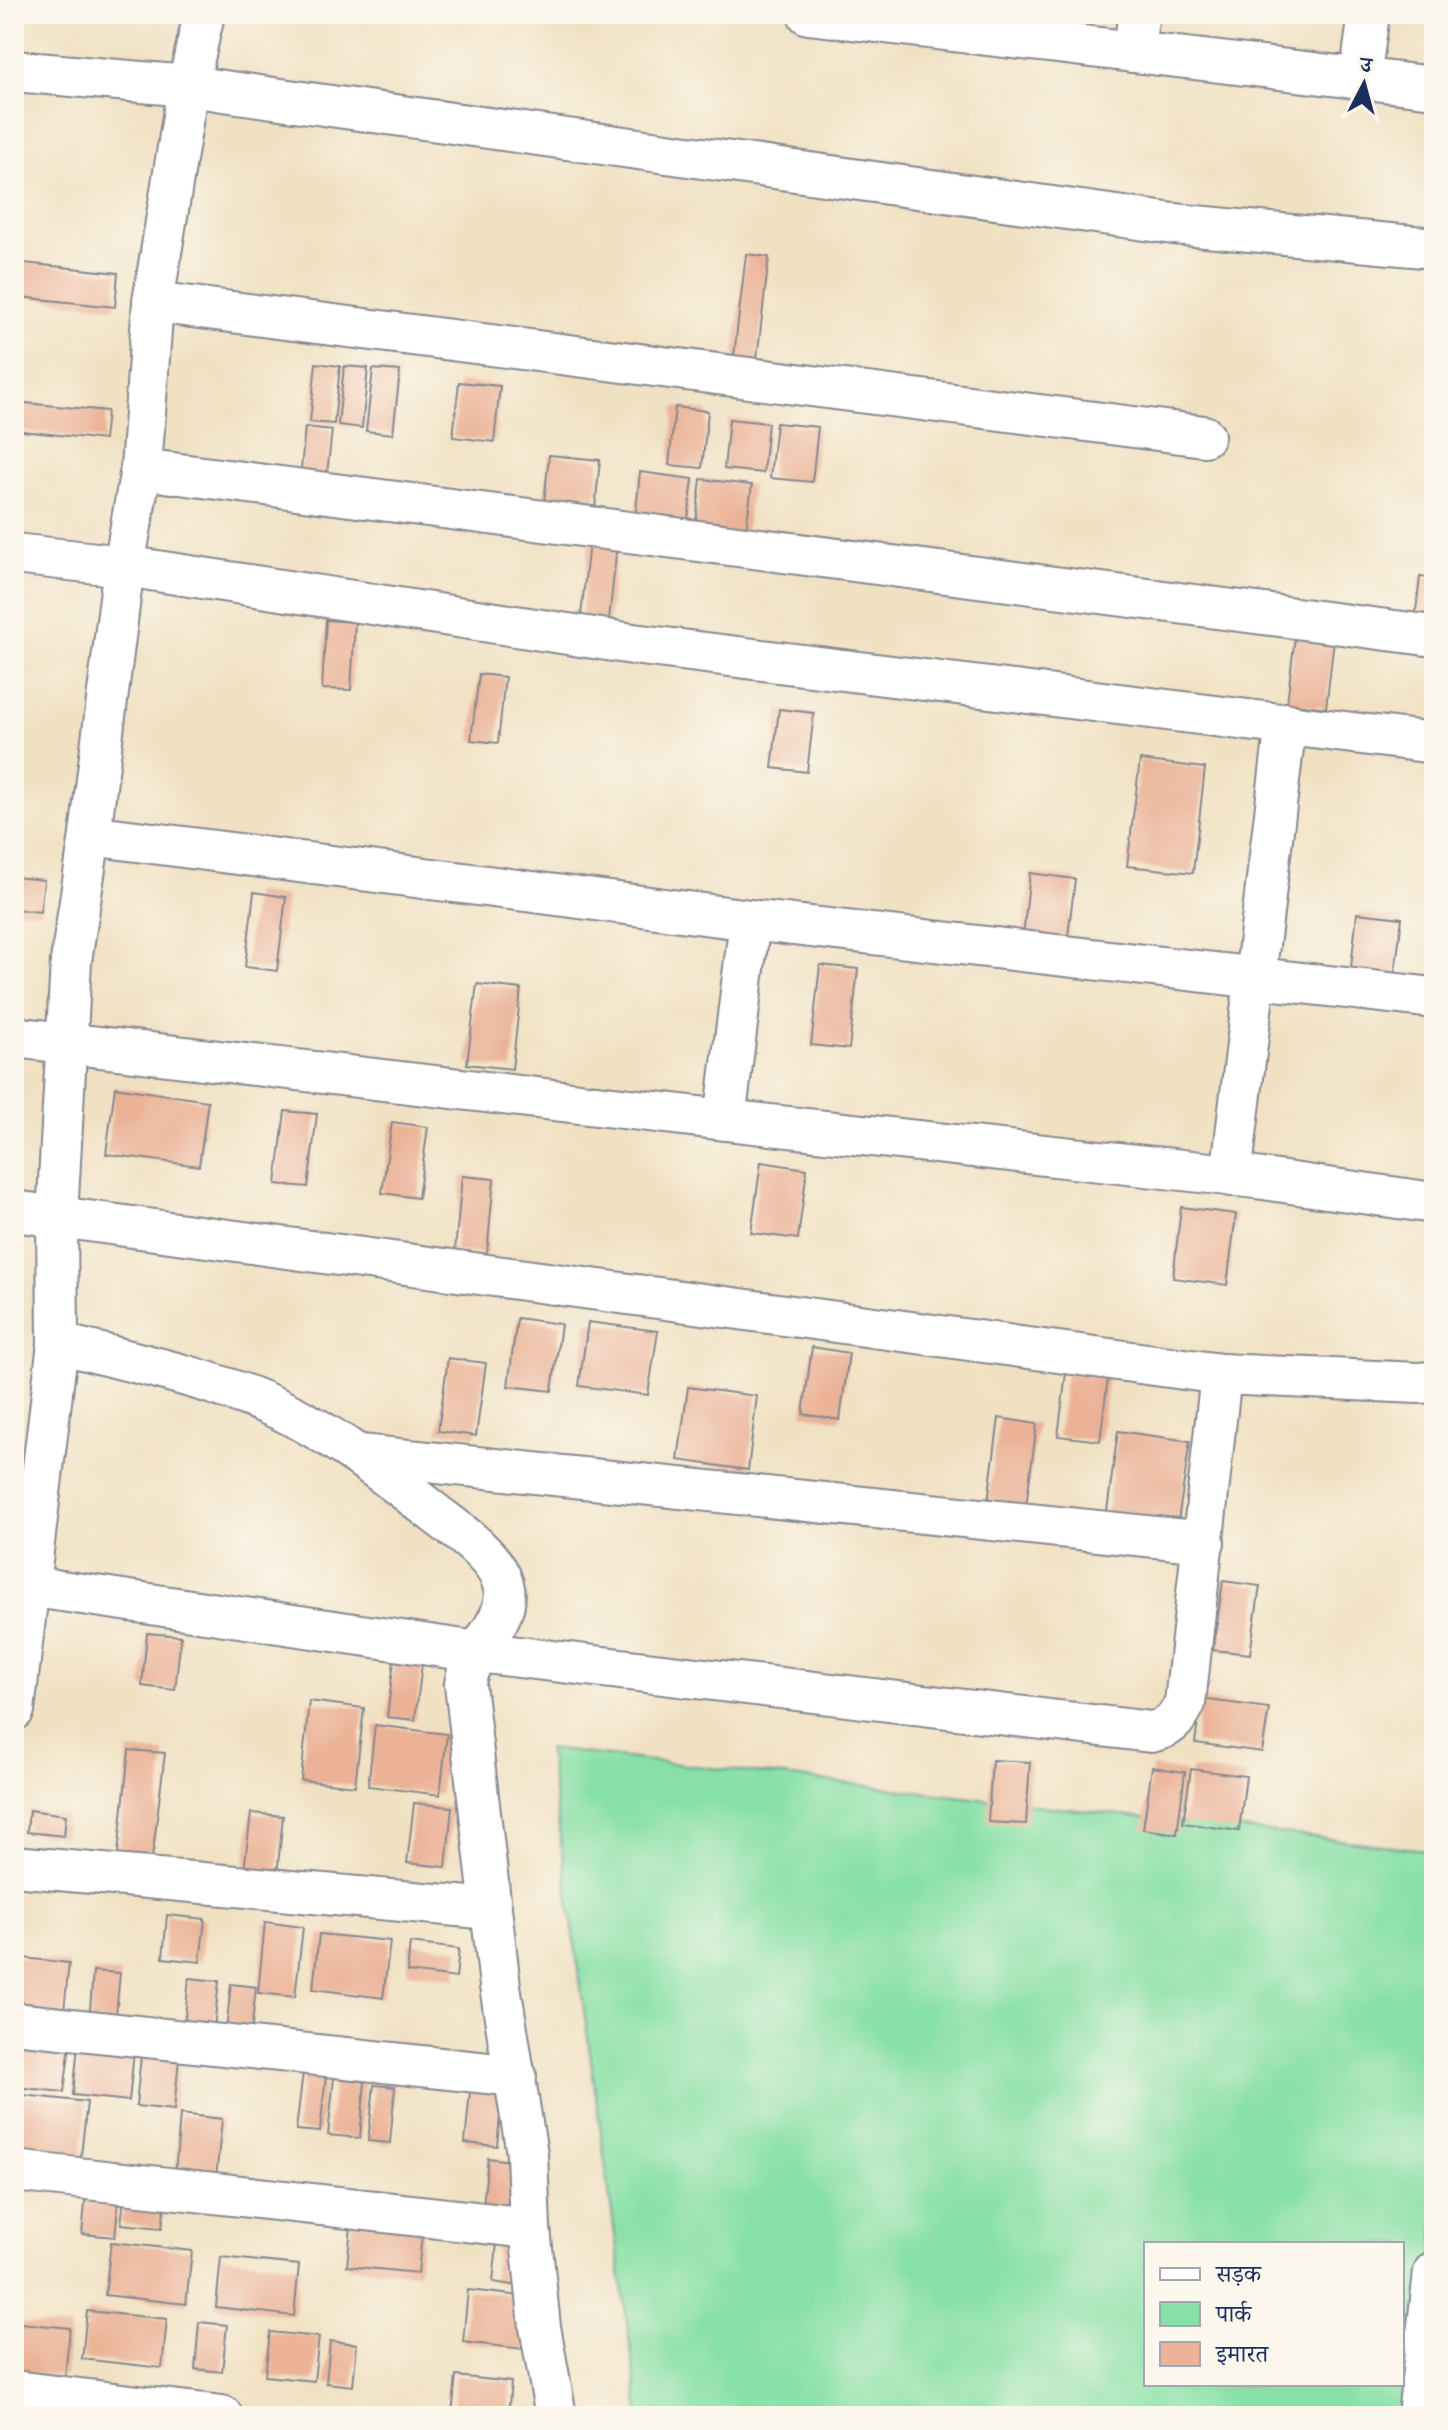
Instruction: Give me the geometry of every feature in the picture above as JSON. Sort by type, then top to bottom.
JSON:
[{"type":"street","points":[[14,1710],[29,1459],[50,1403],[57,1353],[57,1217],[71,961],[124,566],[141,469],[153,302],[188,86],[204,14]]},
{"type":"street","points":[[808,14],[1136,33],[1360,78],[1434,87]]},
{"type":"street","points":[[1360,78],[1369,14]]},
{"type":"street","points":[[14,71],[188,86],[1174,224],[1434,248]]},
{"type":"street","points":[[153,302],[1204,436]]},
{"type":"street","points":[[141,469],[1434,636]]},
{"type":"street","points":[[14,554],[124,566],[633,644],[1434,743]]},
{"type":"street","points":[[1231,1176],[1286,723]]},
{"type":"street","points":[[90,835],[750,920],[1434,998]]},
{"type":"street","points":[[725,1120],[750,920]]},
{"type":"street","points":[[14,1037],[1231,1176],[1434,1203]]},
{"type":"street","points":[[14,1211],[1221,1374],[1434,1382]]},
{"type":"street","points":[[57,1353],[219,1385],[291,1415],[360,1455],[463,1535],[484,1555],[504,1585],[504,1603],[467,1673],[465,1684],[500,1986],[527,2154],[530,2228],[540,2327],[556,2416]]},
{"type":"street","points":[[21,1585],[489,1633],[1151,1732],[1167,1728],[1185,1703],[1221,1374]]},
{"type":"street","points":[[360,1455],[1204,1542]]},
{"type":"street","points":[[14,1866],[491,1909]]},
{"type":"street","points":[[14,2023],[516,2076]]},
{"type":"street","points":[[14,2171],[530,2228]]},
{"type":"street","points":[[1418,2416],[1425,2298]]},
{"type":"street","points":[[14,2391],[222,2416]]},
{"type":"green space","points":[[548,1749],[1434,1851],[1434,2416],[640,2416]]},
{"type":"building","points":[[746,254],[769,257],[757,359],[734,356]]},
{"type":"building","points":[[24,263],[118,273],[115,307],[20,297]]},
{"type":"building","points":[[316,363],[340,366],[334,424],[310,422]]},
{"type":"building","points":[[344,366],[368,368],[362,428],[338,425]]},
{"type":"building","points":[[373,369],[400,371],[393,434],[366,431]]},
{"type":"building","points":[[459,382],[500,386],[494,442],[453,437]]},
{"type":"building","points":[[15,402],[107,411],[104,440],[14,430]]},
{"type":"building","points":[[675,407],[708,411],[702,468],[669,465]]},
{"type":"building","points":[[729,419],[768,423],[763,473],[724,469]]},
{"type":"building","points":[[776,423],[818,427],[812,482],[770,478]]},
{"type":"building","points":[[305,427],[332,430],[326,483],[300,480]]},
{"type":"building","points":[[549,455],[600,460],[594,518],[543,513]]},
{"type":"building","points":[[640,472],[693,479],[687,527],[635,520]]},
{"type":"building","points":[[701,479],[752,485],[745,536],[695,530]]},
{"type":"building","points":[[589,542],[617,545],[608,629],[580,626]]},
{"type":"building","points":[[1420,577],[1434,578],[1434,621],[1415,619]]},
{"type":"building","points":[[326,620],[355,622],[351,690],[322,689]]},
{"type":"building","points":[[1296,627],[1335,631],[1326,708],[1287,703]]},
{"type":"building","points":[[479,674],[505,677],[498,743],[471,740]]},
{"type":"building","points":[[779,709],[814,713],[807,772],[772,768]]},
{"type":"building","points":[[1140,760],[1205,768],[1193,873],[1127,866]]},
{"type":"building","points":[[1030,873],[1075,879],[1066,952],[1022,946]]},
{"type":"building","points":[[14,877],[44,880],[40,912],[14,909]]},
{"type":"building","points":[[254,892],[286,897],[277,971],[245,967]]},
{"type":"building","points":[[1357,913],[1402,918],[1394,980],[1350,976]]},
{"type":"building","points":[[820,965],[858,969],[849,1049],[811,1045]]},
{"type":"building","points":[[477,984],[521,989],[512,1069],[467,1064]]},
{"type":"building","points":[[115,1087],[208,1101],[199,1166],[106,1154]]},
{"type":"building","points":[[285,1111],[317,1114],[308,1187],[276,1184]]},
{"type":"building","points":[[392,1122],[428,1127],[418,1198],[382,1193]]},
{"type":"building","points":[[761,1162],[807,1169],[798,1239],[751,1233]]},
{"type":"building","points":[[462,1176],[494,1179],[487,1254],[455,1251]]},
{"type":"building","points":[[1181,1207],[1236,1214],[1227,1285],[1173,1278]]},
{"type":"building","points":[[517,1318],[561,1324],[552,1391],[508,1386]]},
{"type":"building","points":[[588,1322],[658,1331],[648,1395],[579,1386]]},
{"type":"building","points":[[812,1347],[849,1353],[840,1420],[803,1414]]},
{"type":"building","points":[[448,1358],[486,1363],[476,1436],[438,1431]]},
{"type":"building","points":[[1066,1373],[1108,1378],[1100,1441],[1058,1436]]},
{"type":"building","points":[[688,1387],[757,1396],[748,1470],[678,1460]]},
{"type":"building","points":[[999,1418],[1037,1424],[1026,1506],[988,1501]]},
{"type":"building","points":[[1118,1431],[1190,1441],[1177,1528],[1106,1518]]},
{"type":"building","points":[[1223,1581],[1260,1586],[1250,1654],[1213,1650]]},
{"type":"building","points":[[147,1633],[181,1636],[175,1690],[142,1686]]},
{"type":"building","points":[[394,1661],[422,1664],[415,1720],[387,1717]]},
{"type":"building","points":[[1201,1699],[1269,1708],[1262,1752],[1195,1743]]},
{"type":"building","points":[[309,1701],[364,1708],[355,1786],[301,1780]]},
{"type":"building","points":[[375,1725],[447,1734],[440,1795],[368,1786]]},
{"type":"building","points":[[129,1750],[165,1753],[151,1867],[117,1863]]},
{"type":"building","points":[[992,1760],[1030,1762],[1026,1824],[988,1822]]},
{"type":"building","points":[[1152,1767],[1185,1772],[1177,1834],[1143,1829]]},
{"type":"building","points":[[1191,1769],[1246,1776],[1239,1831],[1183,1823]]},
{"type":"building","points":[[414,1803],[452,1807],[446,1867],[407,1863]]},
{"type":"building","points":[[29,1810],[66,1815],[64,1836],[27,1832]]},
{"type":"building","points":[[251,1813],[283,1816],[277,1875],[244,1871]]},
{"type":"building","points":[[167,1915],[205,1919],[200,1962],[163,1958]]},
{"type":"building","points":[[265,1922],[303,1927],[295,1997],[258,1993]]},
{"type":"building","points":[[319,1934],[390,1941],[383,1998],[313,1989]]},
{"type":"building","points":[[410,1943],[459,1949],[456,1978],[407,1972]]},
{"type":"building","points":[[14,1957],[69,1963],[63,2020],[14,2015]]},
{"type":"building","points":[[93,1971],[120,1973],[115,2026],[89,2023]]},
{"type":"building","points":[[189,1978],[219,1981],[213,2039],[183,2036]]},
{"type":"building","points":[[231,1984],[256,1987],[250,2044],[225,2041]]},
{"type":"building","points":[[14,2029],[71,2036],[64,2092],[14,2087]]},
{"type":"building","points":[[79,2036],[135,2042],[129,2101],[73,2095]]},
{"type":"building","points":[[141,2055],[179,2059],[174,2110],[136,2106]]},
{"type":"building","points":[[303,2072],[326,2074],[320,2132],[296,2130]]},
{"type":"building","points":[[334,2078],[365,2081],[360,2138],[328,2135]]},
{"type":"building","points":[[374,2085],[395,2087],[390,2143],[368,2141]]},
{"type":"building","points":[[470,2091],[502,2095],[497,2146],[465,2143]]},
{"type":"building","points":[[14,2094],[87,2102],[79,2174],[14,2168]]},
{"type":"building","points":[[180,2114],[222,2119],[216,2179],[175,2175]]},
{"type":"building","points":[[488,2158],[518,2162],[512,2220],[482,2216]]},
{"type":"building","points":[[87,2184],[120,2187],[115,2237],[82,2234]]},
{"type":"building","points":[[125,2190],[166,2194],[162,2228],[121,2224]]},
{"type":"building","points":[[352,2217],[423,2225],[418,2273],[347,2266]]},
{"type":"building","points":[[111,2242],[192,2251],[186,2304],[105,2295]]},
{"type":"building","points":[[497,2243],[529,2246],[525,2287],[493,2282]]},
{"type":"building","points":[[221,2257],[299,2265],[294,2316],[216,2307]]},
{"type":"building","points":[[468,2290],[530,2297],[524,2349],[463,2342]]},
{"type":"building","points":[[87,2311],[167,2319],[162,2368],[82,2359]]},
{"type":"building","points":[[199,2322],[227,2325],[222,2372],[195,2369]]},
{"type":"building","points":[[20,2323],[70,2328],[65,2376],[15,2371]]},
{"type":"building","points":[[270,2332],[319,2337],[314,2381],[265,2376]]},
{"type":"building","points":[[330,2341],[357,2344],[353,2386],[326,2383]]},
{"type":"building","points":[[456,2376],[511,2382],[508,2416],[452,2416]]}]
